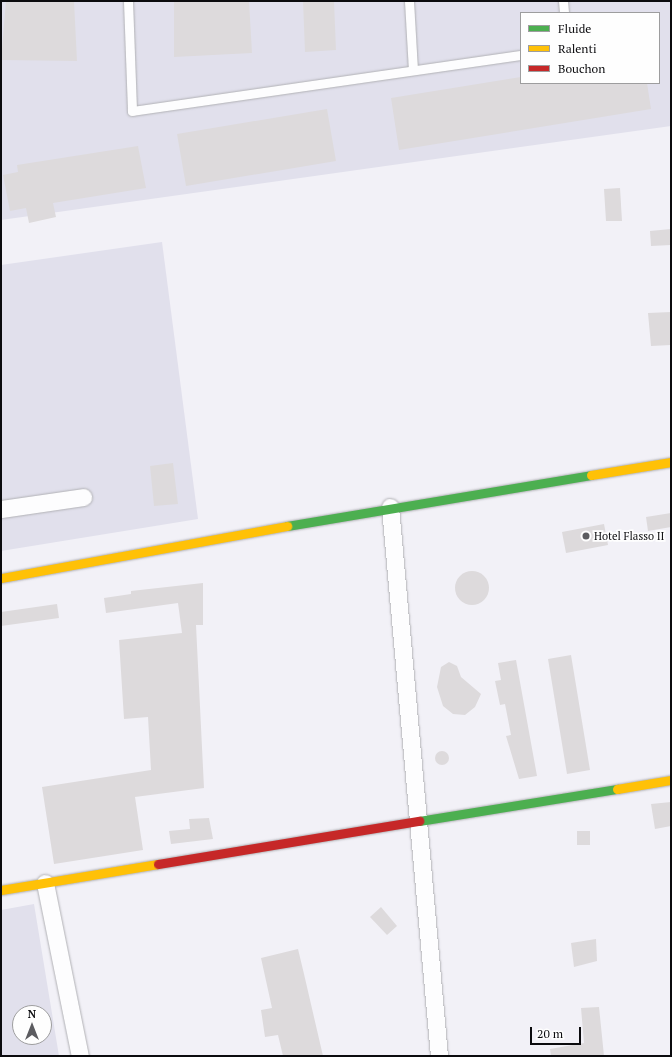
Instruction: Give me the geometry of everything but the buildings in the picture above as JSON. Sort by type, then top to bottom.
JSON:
[{"type":"street","points":[[1,578],[390,507],[671,462]]},
{"type":"street","points":[[1,509],[83,497]]},
{"type":"street","points":[[390,507],[439,1056]]},
{"type":"street","points":[[1,890],[671,780]]},
{"type":"street","points":[[45,883],[80,1056]]},
{"type":"lane","points":[[128,1],[132,111],[520,55]]},
{"type":"lane","points":[[409,1],[413,70]]},
{"type":"lane","points":[[563,1],[564,12]]},
{"type":"shaded area","points":[[1,1],[671,1],[671,126],[1,220]]},
{"type":"shaded area","points":[[162,242],[198,519],[1,551],[1,265]]},
{"type":"shaded area","points":[[34,904],[51,1005],[12,1005],[12,1045],[52,1045],[52,1013],[59,1056],[1,1056],[1,910]]},
{"type":"traffic: fast","points":[[287,526],[591,475]]},
{"type":"traffic: fast","points":[[419,821],[617,789]]},
{"type":"traffic: slow","points":[[591,475],[671,462]]},
{"type":"traffic: slow","points":[[1,578],[287,526]]},
{"type":"traffic: slow","points":[[617,789],[671,780]]},
{"type":"traffic: slow","points":[[1,890],[158,864]]},
{"type":"traffic: jam","points":[[158,864],[419,821]]},
{"type":"place","name":"Hotel Flasso II","points":[[586,536]]}]
